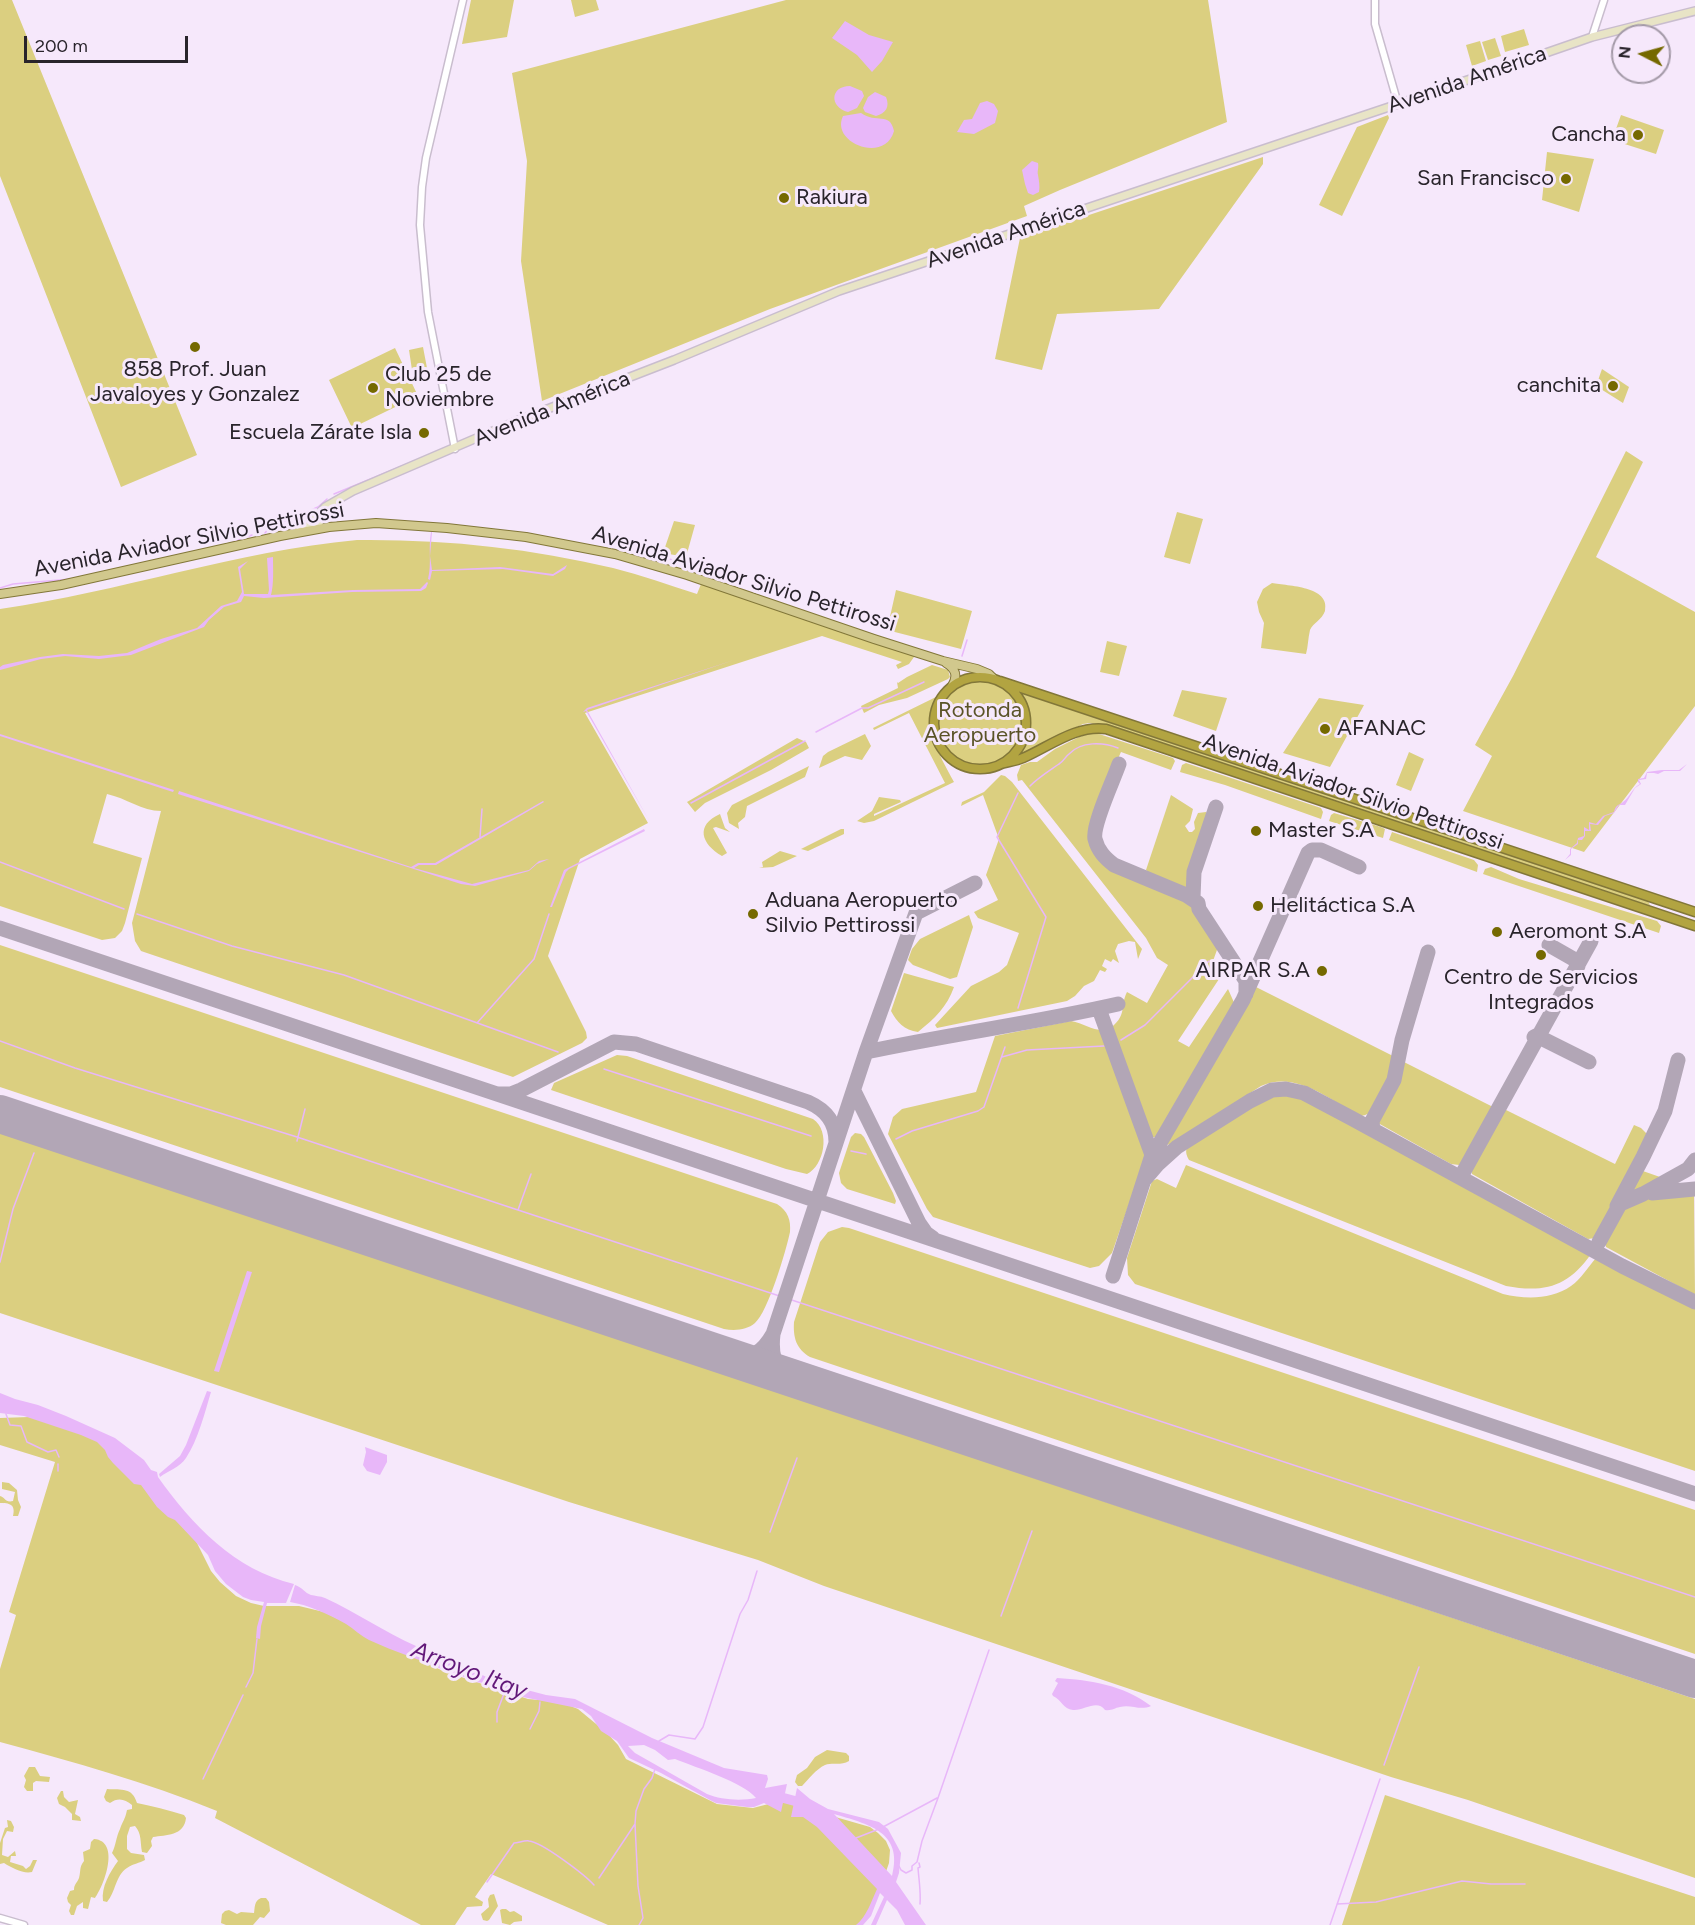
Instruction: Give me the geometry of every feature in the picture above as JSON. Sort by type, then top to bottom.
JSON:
[{"type":"highway","points":[[972,677],[997,679],[1014,692],[1021,702],[1025,713],[1024,737],[1011,758],[1001,764],[985,769],[964,766],[947,755],[941,747],[934,726],[938,704],[952,686],[962,680],[972,677]]},
{"type":"highway","name":"Avenida Aviador Silvio Pettirossi","points":[[997,679],[1695,912]]},
{"type":"highway","name":"Avenida Aviador Silvio Pettirossi","points":[[1001,764],[1021,759],[1080,730],[1096,727],[1106,729],[1695,926]]},
{"type":"highway","points":[[1656,913],[1660,900]]},
{"type":"main road","name":"Avenida América","points":[[297,532],[310,524],[332,502],[377,481],[514,422],[674,360],[839,291],[1592,37],[1695,11]]},
{"type":"main road","points":[[315,529],[332,502]]},
{"type":"main road","name":"Avenida Aviador Silvio Pettirossi","points":[[0,594],[61,585],[129,571],[297,532],[355,524],[398,524],[526,537],[605,551],[687,575],[830,625],[943,661],[977,669],[997,679]]},
{"type":"main road","points":[[943,661],[955,671],[955,681],[952,686]]},
{"type":"street","points":[[455,448],[428,312],[420,225],[426,158],[463,0]]},
{"type":"street","points":[[1375,0],[1375,24],[1398,104]]},
{"type":"street","points":[[1592,37],[1604,0]]},
{"type":"street","points":[[0,1918],[24,1925]]},
{"type":"green space","points":[[0,0],[12,0],[197,455],[121,487],[0,176]]},
{"type":"green space","points":[[471,0],[514,0],[507,37],[462,44]]},
{"type":"green space","points":[[571,0],[596,0],[599,10],[575,17]]},
{"type":"green space","name":"Rakiura","points":[[786,0],[1208,0],[1227,122],[1024,206],[1027,216],[770,309],[542,401],[521,261],[527,161],[512,73]]},
{"type":"green space","points":[[1524,29],[1529,45],[1505,52],[1501,36]]},
{"type":"green space","points":[[1495,38],[1501,56],[1488,60],[1482,42]]},
{"type":"green space","points":[[1480,41],[1486,61],[1472,66],[1466,45]]},
{"type":"green space","points":[[1388,115],[1389,118],[1342,216],[1319,205],[1357,127]]},
{"type":"green space","name":"Cancha","points":[[1621,115],[1664,130],[1656,154],[1612,140]]},
{"type":"green space","name":"San Francisco","points":[[1547,152],[1594,159],[1579,212],[1542,200]]},
{"type":"green space","points":[[1263,157],[1263,164],[1159,309],[1057,314],[1042,370],[995,359],[1020,238]]},
{"type":"green space","points":[[423,347],[427,368],[412,370],[409,350]]},
{"type":"green space","name":"Club 25 de Noviembre","points":[[395,348],[418,396],[352,428],[329,380]]},
{"type":"green space","name":"canchita","points":[[1602,369],[1629,387],[1623,403],[1596,386]]},
{"type":"green space","points":[[1626,451],[1643,462],[1596,557],[1695,612],[1695,706],[1584,852],[1463,811],[1492,756],[1475,745],[1513,676]]},
{"type":"green space","points":[[1177,512],[1203,519],[1190,564],[1164,557]]},
{"type":"green space","points":[[674,521],[695,525],[686,557],[663,553]]},
{"type":"green space","points":[[357,540],[454,543],[518,550],[624,571],[697,594],[701,584],[914,657],[909,664],[898,669],[896,665],[902,662],[822,636],[585,713],[648,823],[580,859],[548,956],[587,1038],[582,1043],[513,1077],[141,951],[135,941],[132,923],[161,811],[147,809],[107,794],[93,843],[142,858],[125,923],[122,931],[115,938],[102,940],[0,906],[0,609],[89,593],[267,553]]},
{"type":"green space","points":[[1272,583],[1307,589],[1322,596],[1325,611],[1310,630],[1306,654],[1261,648],[1264,623],[1257,602],[1263,589]]},
{"type":"green space","points":[[896,590],[972,611],[961,649],[887,630]]},
{"type":"green space","points":[[1107,641],[1127,646],[1119,676],[1100,672]]},
{"type":"green space","points":[[932,665],[948,670],[950,677],[907,698],[879,705],[864,713],[861,706],[898,688],[897,682]]},
{"type":"green space","name":"Rotonda Aeropuerto","points":[[980,680],[1004,687],[1016,699],[1023,723],[1016,747],[1004,759],[980,766],[956,759],[944,747],[937,723],[944,699],[956,687]]},
{"type":"green space","points":[[1016,688],[1641,898],[1648,901],[1650,905],[1639,904],[1106,725],[1083,724],[1018,756],[1027,739],[1029,721],[1026,704]]},
{"type":"green space","points":[[1182,690],[1227,698],[1216,731],[1173,716]]},
{"type":"green space","points":[[938,696],[934,708],[932,730],[938,751],[954,782],[874,821],[864,823],[857,821],[872,811],[879,797],[901,802],[874,816],[945,783],[909,713],[874,730],[873,728]]},
{"type":"green space","name":"AFANAC","points":[[1319,698],[1364,705],[1330,767],[1283,753]]},
{"type":"green space","points":[[1092,733],[1173,758],[1175,761],[1171,770],[1121,752],[1089,836],[1098,855],[1114,869],[1191,904],[1218,947],[1213,961],[1221,976],[1178,1041],[1189,1047],[1228,989],[1236,1007],[1157,1138],[1151,1134],[1112,1027],[1120,1018],[1127,992],[1147,1003],[1168,965],[1157,958],[1146,938],[1022,780],[1018,781],[1017,775],[1021,765],[1037,762],[1055,749]]},
{"type":"green space","points":[[865,734],[871,746],[862,760],[845,756],[819,768],[823,756],[828,752]]},
{"type":"green space","points":[[797,738],[806,742],[809,748],[705,803],[695,812],[687,802]]},
{"type":"green space","points":[[1409,752],[1424,759],[1411,791],[1396,785]]},
{"type":"green space","points":[[1186,763],[1321,808],[1323,812],[1321,819],[1225,785],[1180,772],[1182,765]]},
{"type":"green space","points":[[809,766],[805,777],[747,806],[745,817],[738,823],[739,829],[729,823],[727,813],[732,805]]},
{"type":"green space","points":[[1001,775],[1012,782],[1142,949],[1138,959],[1135,942],[1118,944],[1115,951],[1119,963],[1113,959],[1111,962],[1105,959],[1102,966],[1107,969],[1105,972],[1100,970],[1094,981],[1084,986],[1067,1001],[937,1028],[935,1025],[971,986],[999,972],[1007,965],[1019,933],[978,918],[974,912],[998,900],[986,875],[999,839],[983,795],[961,806],[962,802],[984,792]]},
{"type":"green space","points":[[1171,795],[1193,809],[1190,821],[1185,826],[1189,832],[1195,829],[1194,822],[1198,813],[1206,812],[1208,816],[1191,868],[1188,889],[1149,874],[1146,870]]},
{"type":"green space","points":[[1334,813],[1385,829],[1383,838],[1329,821]]},
{"type":"green space","points":[[720,814],[725,828],[730,832],[713,828],[727,853],[722,856],[709,846],[704,835],[707,824]]},
{"type":"green space","points":[[844,829],[844,834],[808,851],[801,849]]},
{"type":"green space","points":[[1392,832],[1474,860],[1478,865],[1477,872],[1389,840]]},
{"type":"green space","points":[[780,851],[797,856],[773,867],[759,868],[763,867],[762,862]]},
{"type":"green space","points":[[1491,867],[1519,879],[1657,921],[1661,926],[1659,933],[1483,874],[1485,869]]},
{"type":"green space","points":[[969,915],[973,927],[957,977],[950,979],[913,965],[908,960],[912,949],[920,939]]},
{"type":"green space","points":[[0,945],[777,1204],[788,1216],[790,1232],[781,1266],[765,1307],[760,1317],[752,1325],[741,1329],[724,1329],[0,1087]]},
{"type":"green space","points":[[904,973],[954,987],[940,1012],[918,1032],[902,1025],[891,1011]]},
{"type":"green space","points":[[1254,986],[1393,1056],[1391,1073],[1381,1101],[1376,1108],[1361,1116],[1313,1089],[1287,1082],[1274,1082],[1261,1086],[1166,1145],[1166,1137]]},
{"type":"green space","points":[[1071,1021],[1103,1030],[1149,1150],[1147,1161],[1138,1178],[1112,1253],[1099,1266],[1090,1268],[933,1217],[888,1134],[893,1117],[902,1109],[976,1092],[995,1036]]},
{"type":"green space","points":[[617,1055],[627,1056],[813,1119],[819,1124],[823,1140],[818,1164],[807,1174],[786,1169],[551,1090],[554,1083]]},
{"type":"green space","points":[[1402,1061],[1495,1108],[1465,1160],[1459,1165],[1451,1164],[1378,1123],[1377,1117],[1392,1090]]},
{"type":"green space","points":[[1280,1093],[1297,1095],[1312,1102],[1591,1254],[1573,1274],[1554,1285],[1532,1289],[1506,1286],[1189,1160],[1186,1149],[1192,1140],[1267,1096]]},
{"type":"green space","points":[[1502,1108],[1615,1164],[1634,1125],[1649,1136],[1595,1238],[1588,1239],[1472,1174],[1471,1164]]},
{"type":"green space","points":[[0,1132],[1695,1699],[1695,1878],[1468,1800],[1391,1777],[824,1586],[758,1560],[569,1502],[0,1313]]},
{"type":"green space","points":[[855,1133],[864,1137],[893,1193],[895,1204],[847,1189],[841,1183],[839,1173],[851,1137]]},
{"type":"green space","points":[[1186,1165],[1503,1294],[1529,1297],[1546,1296],[1563,1291],[1575,1283],[1599,1257],[1695,1308],[1695,1471],[1135,1284],[1128,1275],[1127,1258],[1152,1181],[1157,1179],[1176,1188]]},
{"type":"green space","points":[[1640,1170],[1660,1177],[1629,1194],[1628,1192]]},
{"type":"green space","points":[[1694,1193],[1695,1295],[1606,1247],[1605,1238],[1621,1208],[1627,1203],[1647,1195]]},
{"type":"green space","points":[[842,1227],[1695,1510],[1695,1654],[810,1357],[801,1350],[796,1342],[794,1322],[820,1242],[828,1232]]},
{"type":"green space","points":[[29,1417],[102,1440],[196,1541],[211,1571],[236,1596],[264,1606],[299,1606],[324,1612],[443,1671],[528,1699],[561,1702],[578,1709],[607,1733],[618,1745],[626,1759],[717,1804],[753,1808],[780,1801],[870,1827],[886,1841],[890,1850],[889,1863],[880,1889],[861,1925],[608,1925],[491,1874],[475,1897],[483,1902],[482,1906],[467,1907],[455,1925],[421,1925],[215,1818],[217,1811],[137,1782],[0,1742],[0,1669],[16,1615],[9,1612],[55,1462],[0,1445],[0,1418]]},
{"type":"green space","points":[[2,1482],[9,1483],[17,1490],[21,1507],[18,1516],[13,1516],[14,1509],[11,1505],[0,1503],[0,1496],[13,1501],[15,1492],[2,1489]]},
{"type":"green space","points":[[827,1750],[846,1753],[849,1761],[825,1765],[802,1786],[798,1786],[795,1782],[797,1775],[807,1768],[815,1757]]},
{"type":"green space","points":[[29,1767],[35,1767],[40,1776],[50,1777],[49,1782],[36,1781],[33,1783],[33,1791],[27,1791],[24,1787],[26,1780],[24,1776]]},
{"type":"green space","points":[[107,1789],[126,1790],[132,1794],[137,1803],[184,1815],[186,1818],[185,1824],[178,1831],[153,1837],[152,1846],[147,1853],[142,1852],[137,1829],[135,1826],[130,1827],[127,1849],[131,1853],[144,1855],[145,1860],[123,1871],[107,1902],[103,1901],[105,1885],[118,1861],[112,1853],[127,1810],[132,1809],[132,1805],[121,1799],[110,1803],[106,1801],[104,1797]]},
{"type":"green space","points":[[61,1791],[69,1802],[78,1800],[75,1814],[80,1817],[81,1821],[72,1820],[72,1814],[59,1804],[57,1798]]},
{"type":"green space","points":[[1385,1795],[1695,1897],[1695,1925],[1342,1925]]},
{"type":"green space","points":[[7,1820],[11,1821],[14,1827],[13,1832],[7,1831],[3,1839],[2,1855],[8,1857],[15,1851],[16,1856],[11,1856],[10,1862],[26,1869],[33,1860],[37,1860],[32,1872],[14,1869],[4,1863],[0,1864],[0,1843],[5,1828],[8,1827]]},
{"type":"green space","points":[[94,1839],[107,1847],[109,1855],[106,1875],[95,1898],[91,1897],[88,1909],[83,1908],[83,1902],[77,1906],[74,1915],[71,1915],[69,1911],[71,1905],[67,1898],[70,1891],[74,1890],[79,1878],[84,1861],[83,1852],[90,1849]]},
{"type":"green space","points":[[494,1894],[498,1906],[489,1920],[483,1920],[481,1914],[489,1907],[488,1899]]},
{"type":"green space","points":[[261,1898],[266,1898],[269,1902],[270,1911],[253,1925],[221,1923],[222,1914],[225,1911],[229,1910],[237,1914],[254,1913],[256,1902]]},
{"type":"green space","points":[[500,1910],[514,1911],[522,1916],[522,1921],[510,1925],[502,1923]]},
{"type":"water","points":[[845,21],[869,35],[893,42],[882,61],[872,72],[857,55],[832,38]]},
{"type":"water","points":[[850,86],[862,91],[864,96],[857,108],[848,112],[837,106],[834,97],[839,89]]},
{"type":"water","points":[[875,92],[886,97],[888,104],[885,111],[876,116],[865,112],[863,108],[868,97]]},
{"type":"water","points":[[987,101],[994,104],[998,111],[995,123],[974,134],[957,132],[964,120],[972,119],[980,103]]},
{"type":"water","points":[[861,113],[889,121],[894,131],[889,141],[870,148],[860,146],[844,134],[841,126],[843,116]]},
{"type":"water","points":[[1032,161],[1038,163],[1039,186],[1039,192],[1033,195],[1028,193],[1022,170]]},
{"type":"water","points":[[430,556],[432,570],[500,567],[553,574],[567,565],[565,569],[553,576],[503,569],[432,571],[430,580],[428,579]]},
{"type":"water","points":[[273,557],[271,595],[420,589],[428,583],[421,591],[352,592],[264,598],[244,596],[241,602],[224,607],[204,627],[131,655],[99,659],[65,656],[41,659],[0,670],[3,665],[40,657],[63,654],[99,656],[127,653],[197,628],[221,606],[237,601],[242,592],[238,567],[248,561],[240,569],[244,594],[268,594],[267,558]]},
{"type":"water","points":[[734,660],[587,710],[650,822],[586,711],[583,712],[587,708]]},
{"type":"water","points":[[0,734],[174,790],[173,792],[0,736]]},
{"type":"water","points":[[1687,764],[1680,771],[1647,773],[1646,779],[1639,780],[1641,784],[1635,788],[1640,784],[1638,779],[1644,778],[1647,772],[1679,770]]},
{"type":"water","points":[[1635,788],[1625,805],[1619,805],[1614,813],[1605,816],[1598,825],[1590,824],[1591,831],[1585,831],[1585,836],[1582,840],[1578,840],[1578,844],[1571,849],[1571,855],[1565,860],[1570,854],[1570,849],[1577,843],[1578,838],[1584,836],[1584,827],[1589,830],[1589,822],[1596,824],[1603,816],[1614,812],[1616,806],[1625,800]]},
{"type":"water","points":[[179,791],[411,867],[418,863],[435,863],[543,801],[436,865],[419,865],[414,868],[472,884],[529,870],[539,861],[549,859],[537,864],[529,871],[475,886],[461,884],[178,794]]},
{"type":"water","points":[[644,829],[645,831],[569,869],[550,907],[564,870]]},
{"type":"water","points":[[247,1271],[252,1272],[219,1372],[214,1371]]},
{"type":"water","points":[[207,1391],[211,1392],[201,1426],[190,1451],[181,1464],[160,1477],[159,1474],[180,1456]]},
{"type":"water","points":[[0,1393],[38,1405],[115,1438],[144,1460],[151,1470],[157,1472],[158,1477],[185,1512],[234,1557],[273,1577],[294,1584],[286,1603],[267,1603],[260,1639],[256,1638],[257,1627],[264,1602],[243,1597],[226,1584],[215,1571],[208,1555],[175,1520],[157,1507],[141,1485],[134,1484],[113,1463],[97,1442],[24,1416],[0,1413]]},
{"type":"water","points":[[365,1447],[387,1455],[387,1462],[380,1475],[367,1471],[363,1465]]},
{"type":"water","points":[[295,1585],[309,1594],[323,1597],[420,1648],[491,1679],[546,1695],[575,1699],[652,1738],[724,1768],[767,1775],[765,1788],[787,1784],[781,1812],[764,1803],[747,1807],[716,1803],[629,1758],[617,1741],[601,1731],[591,1716],[582,1709],[508,1694],[500,1691],[499,1688],[490,1688],[485,1683],[474,1682],[379,1644],[325,1613],[290,1602]],"holes":[[[644,1745],[668,1760],[675,1759],[741,1786],[756,1798],[718,1798],[707,1794],[635,1753],[628,1746]]]},
{"type":"water","points":[[1057,1678],[1082,1680],[1118,1688],[1151,1706],[1143,1708],[1124,1706],[1105,1710],[1094,1705],[1073,1710],[1052,1694],[1058,1683],[1055,1681]]},
{"type":"water","points":[[797,1788],[810,1799],[828,1809],[879,1822],[888,1829],[901,1853],[896,1882],[926,1925],[905,1925],[897,1910],[887,1900],[876,1925],[871,1925],[884,1897],[880,1893],[871,1916],[863,1925],[856,1925],[866,1913],[877,1889],[817,1827],[803,1817],[791,1817]],"holes":[[[834,1814],[870,1826],[888,1839],[893,1849],[892,1876]]]},
{"type":"waterway","points":[[334,494],[414,461]]},
{"type":"waterway","points":[[265,533],[269,528],[318,507],[327,499]]},
{"type":"waterway","points":[[233,542],[252,535]]},
{"type":"waterway","points":[[639,551],[684,563]]},
{"type":"waterway","points":[[0,588],[13,584],[71,579]]},
{"type":"waterway","points":[[962,656],[967,640]]},
{"type":"waterway","points":[[816,732],[862,708],[868,708],[924,682]]},
{"type":"waterway","points":[[691,803],[805,741]]},
{"type":"waterway","points":[[1030,786],[1080,747],[1099,744],[1118,748]]},
{"type":"waterway","points":[[1018,793],[997,837],[1046,917],[1018,1008]]},
{"type":"waterway","points":[[480,837],[482,809]]},
{"type":"waterway","points":[[0,862],[124,909]]},
{"type":"waterway","points":[[137,914],[232,946],[344,975],[558,1052]]},
{"type":"waterway","points":[[477,1023],[534,959],[549,914]]},
{"type":"waterway","points":[[1121,1040],[1145,1025],[1209,961]]},
{"type":"waterway","points":[[0,1041],[75,1068],[297,1137],[518,1210],[531,1174]]},
{"type":"waterway","points":[[1002,1057],[1027,1050],[1104,1046]]},
{"type":"waterway","points":[[896,1139],[912,1131],[978,1111],[984,1107],[1005,1047]]},
{"type":"waterway","points":[[604,1069],[811,1136]]},
{"type":"waterway","points":[[297,1141],[305,1109]]},
{"type":"waterway","points":[[851,1151],[866,1154]]},
{"type":"waterway","points":[[0,1262],[13,1209],[34,1153]]},
{"type":"waterway","points":[[518,1210],[1695,1597]]},
{"type":"waterway","points":[[6,1414],[10,1425],[21,1426],[27,1442],[48,1452],[56,1450],[59,1457]]},
{"type":"waterway","points":[[770,1532],[797,1458]]},
{"type":"waterway","points":[[58,1464],[58,1471]]},
{"type":"waterway","points":[[1001,1616],[1032,1531]]},
{"type":"waterway","points":[[659,1741],[669,1735],[695,1739],[703,1727],[740,1614],[748,1600],[757,1571]]},
{"type":"waterway","points":[[246,1687],[253,1673],[257,1639]]},
{"type":"waterway","points":[[899,1866],[906,1873],[912,1870],[912,1866],[917,1862],[922,1841],[989,1650]]},
{"type":"waterway","points":[[1384,1765],[1419,1667]]},
{"type":"waterway","points":[[497,1722],[497,1712],[505,1691]]},
{"type":"waterway","points":[[203,1779],[243,1695]]},
{"type":"waterway","points":[[530,1729],[539,1711],[540,1702]]},
{"type":"waterway","points":[[599,1878],[635,1824],[636,1811],[655,1769]]},
{"type":"waterway","points":[[1330,1925],[1380,1779]]},
{"type":"waterway","name":"Arroyo Itay","points":[[772,1798],[780,1797],[806,1804]]},
{"type":"waterway","points":[[883,1827],[937,1798]]},
{"type":"waterway","points":[[635,1824],[638,1886],[643,1918],[639,1925]]},
{"type":"waterway","points":[[856,1838],[879,1829]]},
{"type":"waterway","points":[[487,1882],[514,1843],[527,1841],[553,1853],[594,1885]]},
{"type":"waterway","points":[[919,1863],[920,1904]]},
{"type":"waterway","points":[[1337,1904],[1376,1902],[1462,1881],[1525,1884]]},
{"type":"taxiway","points":[[1119,764],[1097,823],[1095,839],[1098,847],[1114,865],[1186,895],[1198,903],[1199,909],[1246,981],[1246,994]]},
{"type":"taxiway","points":[[1193,898],[1194,872],[1216,807]]},
{"type":"taxiway","points":[[1150,1168],[1161,1141],[1243,1000],[1308,853],[1312,850],[1321,850],[1359,867]]},
{"type":"taxiway","points":[[866,1052],[916,913],[975,883]]},
{"type":"taxiway","points":[[0,928],[1695,1494]]},
{"type":"taxiway","points":[[1464,1171],[1591,941]]},
{"type":"taxiway","points":[[1549,945],[1577,961],[1578,966]]},
{"type":"taxiway","points":[[1373,1130],[1372,1121],[1394,1080],[1402,1040],[1428,952]]},
{"type":"taxiway","points":[[773,1334],[866,1052],[1118,1004]]},
{"type":"taxiway","points":[[1099,1009],[1152,1155],[1113,1276]]},
{"type":"taxiway","points":[[1534,1037],[1540,1034],[1543,1039],[1589,1062]]},
{"type":"taxiway","points":[[499,1094],[511,1094],[521,1090],[614,1042],[636,1044],[808,1102],[829,1117],[836,1135],[836,1142]]},
{"type":"taxiway","points":[[1617,1206],[1665,1111],[1678,1060]]},
{"type":"taxiway","points":[[1145,1179],[1177,1147],[1250,1101],[1272,1090],[1286,1089],[1304,1093],[1622,1266],[1695,1302]]},
{"type":"taxiway","points":[[854,1091],[919,1223],[933,1238]]},
{"type":"taxiway","points":[[1599,1242],[1620,1204],[1688,1169],[1695,1160]]},
{"type":"taxiway","points":[[1652,1193],[1695,1189]]},
{"type":"taxiway","points":[[730,1357],[744,1357],[756,1353],[765,1346],[773,1334],[774,1358],[779,1368],[788,1377]]},
{"type":"runway","points":[[0,1114],[1695,1679]]},
{"type":"place","name":"Cancha","points":[[1638,135]]},
{"type":"place","name":"San Francisco","points":[[1566,179]]},
{"type":"place","name":"Rakiura","points":[[784,198]]},
{"type":"place","name":"858 Prof. Juan Javaloyes y Gonzalez","points":[[195,347]]},
{"type":"place","name":"canchita","points":[[1613,386]]},
{"type":"place","name":"Club 25 de Noviembre","points":[[373,388]]},
{"type":"place","name":"Escuela Zárate Isla","points":[[424,433]]},
{"type":"place","name":"AFANAC","points":[[1325,729]]},
{"type":"place","name":"Master S.A","points":[[1256,831]]},
{"type":"place","name":"Helitáctica S.A","points":[[1258,906]]},
{"type":"place","name":"Aduana Aeropuerto Silvio Pettirossi","points":[[753,914]]},
{"type":"place","name":"Aeromont S.A","points":[[1497,932]]},
{"type":"place","name":"Centro de Servicios Integrados","points":[[1541,955]]},
{"type":"place","name":"AIRPAR S.A","points":[[1322,971]]}]
